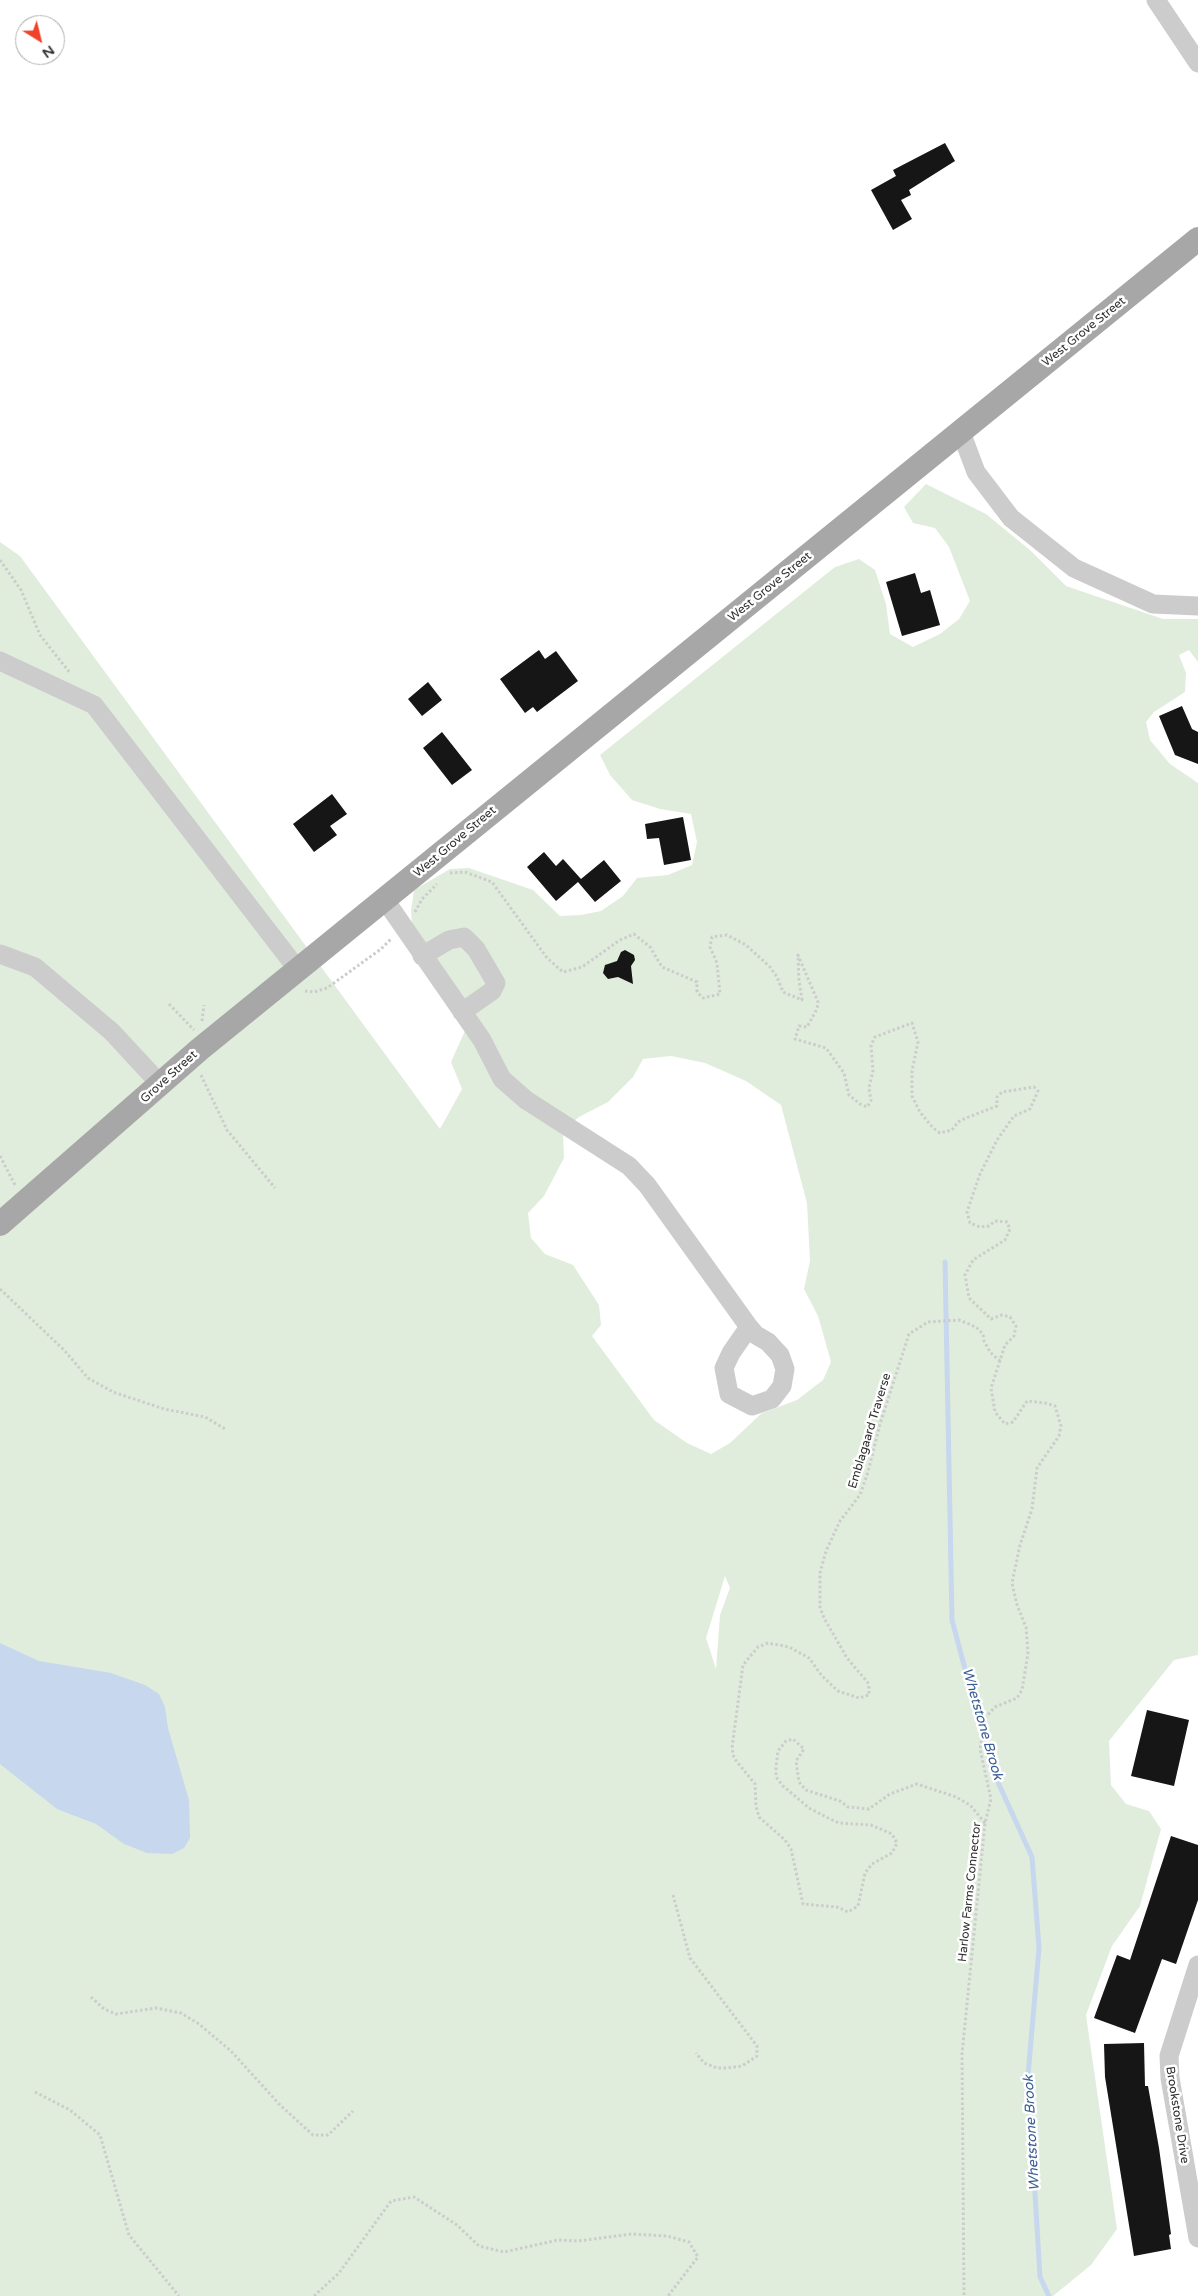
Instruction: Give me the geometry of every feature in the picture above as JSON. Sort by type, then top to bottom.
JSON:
[{"type":"main road","name":"West Grove Street","points":[[342,935],[541,771],[1198,239]]},
{"type":"main road","name":"Grove Street","points":[[0,1224],[200,1049],[342,935]]},
{"type":"street","points":[[1156,0],[1198,63]]},
{"type":"street","points":[[961,432],[976,472],[1011,518],[1074,568],[1153,604],[1198,606]]},
{"type":"street","points":[[0,661],[94,706],[298,970]]},
{"type":"street","points":[[385,900],[482,1040],[502,1079],[526,1100],[629,1166],[647,1185],[749,1327]]},
{"type":"street","points":[[422,956],[449,940],[464,937],[476,949],[496,983],[492,992],[462,1012]]},
{"type":"street","points":[[0,954],[35,967],[112,1032],[161,1085]]},
{"type":"street","name":"Brookstone Drive","points":[[1198,1965],[1169,2056],[1170,2078],[1198,2238]]},
{"type":"path","points":[[0,560],[20,590],[40,635],[72,676]]},
{"type":"path","name":"Harlow Farms Connector","points":[[446,874],[465,872],[492,882],[547,958],[563,972],[582,967],[620,940],[634,934],[650,947],[662,967],[697,982],[697,992],[703,998],[720,994],[717,962],[710,947],[712,937],[726,935],[754,951],[775,973],[783,992],[802,1000],[798,980],[798,955],[818,1002],[807,1028],[799,1026],[795,1039],[826,1048],[844,1073],[849,1095],[867,1107],[871,1101],[869,1088],[873,1071],[871,1045],[875,1037],[912,1023],[918,1042],[912,1071],[912,1096],[920,1112],[933,1128],[940,1133],[952,1130],[958,1122],[997,1106],[997,1097],[1002,1092],[1034,1087],[1038,1091],[1030,1109],[1014,1116],[997,1140],[980,1174],[967,1212],[970,1223],[980,1227],[989,1226],[995,1221],[1001,1221],[1007,1222],[1010,1229],[1005,1240],[973,1260],[965,1275],[969,1298],[991,1319],[1002,1315],[1010,1317],[1016,1326],[1014,1336],[1005,1345],[991,1388],[995,1412],[1005,1424],[1013,1422],[1027,1401],[1045,1402],[1055,1406],[1061,1426],[1059,1436],[1036,1468],[1032,1509],[1020,1545],[1012,1583],[1017,1605],[1026,1627],[1028,1652],[1022,1690],[1017,1698],[995,1707],[985,1718],[980,1749],[991,1799],[985,1823],[962,2054],[964,2296]]},
{"type":"path","points":[[298,970],[301,990],[314,992],[327,988],[381,949],[414,914],[422,899],[435,888],[440,877]]},
{"type":"path","points":[[169,1004],[195,1032],[200,1049],[200,1074],[226,1130],[275,1188]]},
{"type":"path","points":[[0,1156],[24,1204]]},
{"type":"path","points":[[0,1289],[64,1350],[88,1378],[113,1392],[155,1406],[205,1417],[227,1430]]},
{"type":"path","name":"Emblagaard Traverse","points":[[985,1823],[970,1805],[956,1797],[916,1784],[890,1794],[869,1808],[848,1807],[840,1801],[806,1790],[799,1782],[796,1761],[804,1749],[793,1739],[786,1741],[778,1751],[776,1767],[776,1777],[783,1786],[809,1808],[828,1818],[839,1822],[872,1825],[892,1834],[897,1843],[892,1854],[872,1864],[866,1873],[858,1906],[848,1912],[837,1907],[803,1904],[791,1849],[785,1840],[759,1816],[756,1806],[755,1784],[734,1758],[732,1748],[743,1665],[758,1647],[768,1643],[789,1647],[809,1658],[822,1676],[838,1691],[859,1698],[869,1695],[869,1684],[847,1658],[824,1618],[820,1607],[820,1574],[826,1551],[840,1522],[860,1495],[880,1424],[909,1334],[928,1322],[959,1320],[980,1331],[990,1352],[1000,1361]]},
{"type":"path","points":[[673,1895],[690,1958],[757,2046],[757,2056],[742,2066],[728,2068],[718,2068],[704,2063],[696,2053]]},
{"type":"path","points":[[91,1997],[104,2009],[116,2014],[156,2008],[181,2013],[199,2024],[231,2051],[280,2105],[313,2135],[328,2135],[353,2111]]},
{"type":"path","points":[[35,2092],[70,2110],[100,2134],[129,2235],[179,2296]]},
{"type":"path","points":[[314,2296],[339,2273],[391,2202],[414,2197],[457,2225],[480,2246],[504,2252],[558,2240],[578,2241],[622,2235],[667,2236],[689,2242],[698,2257],[668,2296]]},
{"type":"green space","points":[[926,484],[986,514],[1030,550],[1066,586],[1163,619],[1198,619],[1198,662],[1189,650],[1179,655],[1186,673],[1185,692],[1154,712],[1146,722],[1150,740],[1170,764],[1198,783],[1198,1655],[1174,1660],[1109,1741],[1111,1785],[1126,1804],[1149,1811],[1161,1829],[1140,1906],[1112,1946],[1086,2015],[1117,2229],[1091,2265],[1053,2296],[0,2296],[0,542],[20,556],[440,1129],[462,1089],[451,1062],[477,1004],[461,997],[414,948],[411,911],[414,890],[450,869],[469,868],[533,890],[560,916],[581,915],[601,911],[623,896],[637,878],[668,875],[692,865],[697,842],[691,814],[660,809],[632,800],[610,775],[600,755],[835,567],[859,559],[875,570],[886,604],[890,634],[913,647],[940,634],[959,619],[970,601],[949,547],[935,528],[913,523],[904,507]],"holes":[[[671,1056],[705,1063],[746,1081],[781,1105],[807,1203],[810,1261],[804,1289],[818,1316],[831,1362],[823,1380],[797,1400],[762,1413],[730,1443],[711,1454],[687,1443],[654,1420],[592,1336],[601,1325],[599,1305],[573,1265],[545,1254],[531,1238],[528,1213],[544,1196],[564,1158],[563,1131],[579,1117],[608,1102],[633,1077],[643,1059]],[[725,1576],[730,1588],[720,1615],[716,1669],[706,1638]]]},
{"type":"water","points":[[0,1643],[39,1661],[111,1673],[145,1685],[159,1694],[165,1707],[168,1728],[189,1800],[190,1838],[184,1848],[172,1854],[147,1853],[124,1844],[96,1824],[57,1809],[0,1764]]},
{"type":"building","points":[[945,143],[955,161],[909,190],[911,195],[901,200],[912,219],[893,230],[871,190],[896,176],[893,170]]},
{"type":"building","points":[[915,573],[921,593],[930,590],[940,625],[902,636],[886,582]]},
{"type":"building","points":[[539,650],[545,659],[556,651],[578,681],[537,712],[533,707],[525,713],[500,679]]},
{"type":"building","points":[[428,682],[442,700],[422,716],[408,699]]},
{"type":"building","points":[[1182,706],[1192,729],[1198,732],[1198,764],[1175,755],[1159,716]]},
{"type":"building","points":[[442,732],[472,770],[452,785],[423,748]]},
{"type":"building","points":[[332,794],[347,814],[330,826],[337,835],[314,852],[293,824]]},
{"type":"building","points":[[683,817],[691,860],[664,865],[659,838],[647,839],[645,824]]},
{"type":"building","points":[[544,852],[556,866],[563,859],[581,879],[604,860],[621,881],[595,902],[578,882],[556,901],[527,867]]},
{"type":"building","points":[[625,950],[634,955],[635,960],[631,966],[633,984],[618,977],[608,979],[603,973],[605,965],[617,961],[621,952]]},
{"type":"building","points":[[1147,1710],[1189,1720],[1174,1786],[1131,1776]]},
{"type":"building","points":[[1171,1836],[1198,1845],[1198,1900],[1176,1964],[1162,1959],[1135,2033],[1094,2018],[1117,1955],[1130,1960]]},
{"type":"building","points":[[1144,2043],[1145,2086],[1148,2086],[1159,2148],[1171,2234],[1169,2235],[1171,2249],[1134,2256],[1105,2077],[1104,2044]]},
{"type":"waterway","name":"Whetstone Brook","points":[[945,1262],[952,1620],[991,1767],[1032,1857],[1039,1948],[1028,2076],[1040,2277],[1049,2296]]}]
